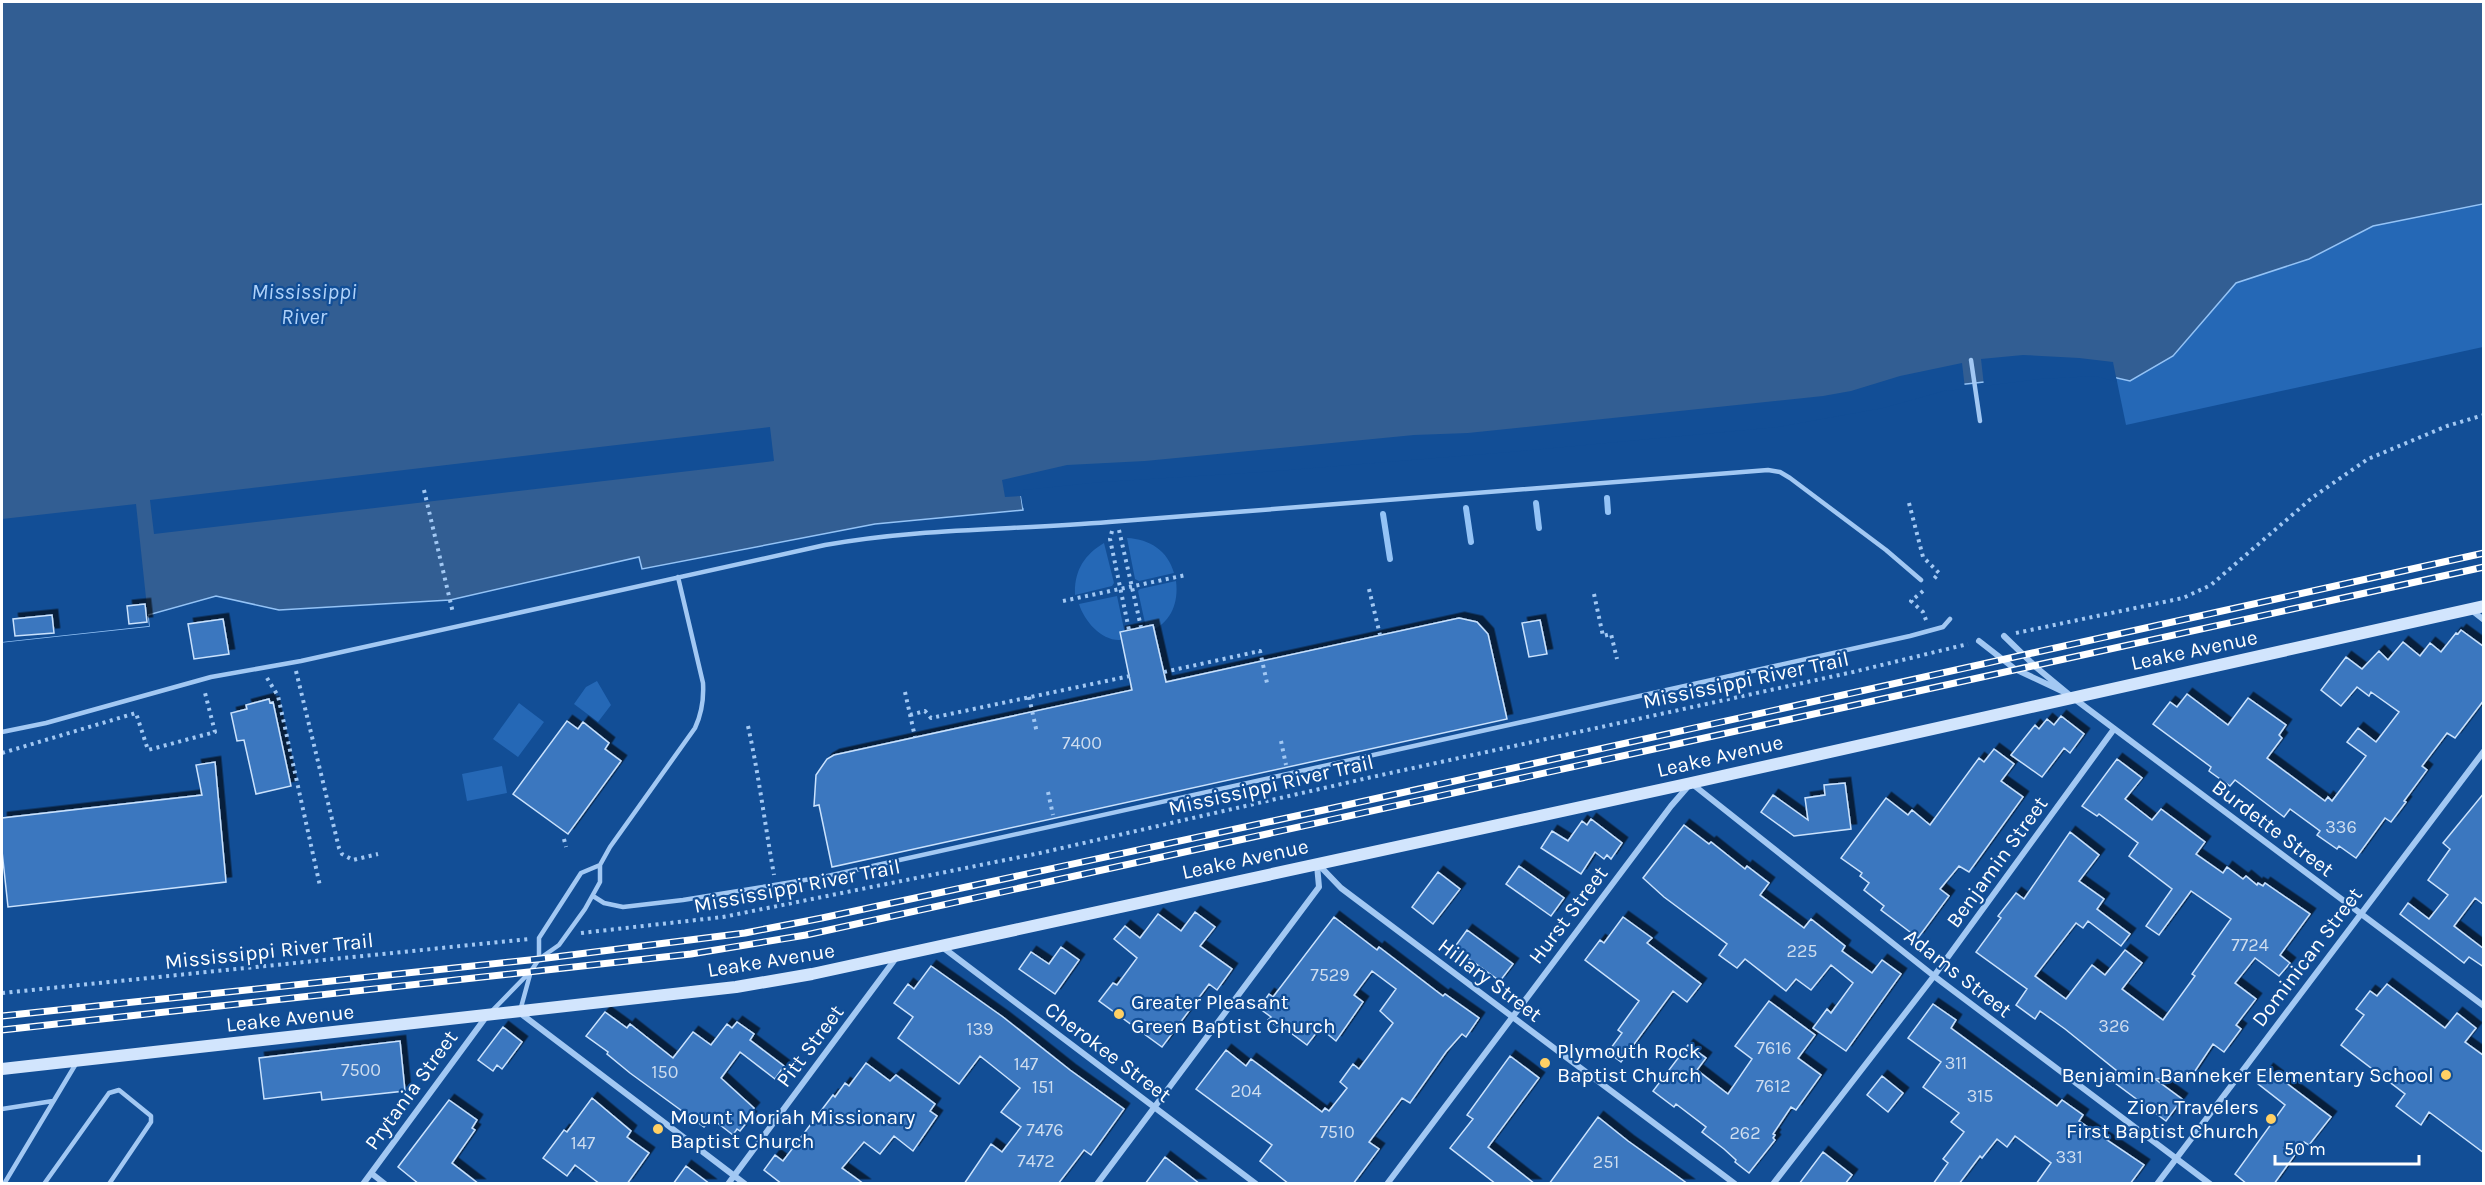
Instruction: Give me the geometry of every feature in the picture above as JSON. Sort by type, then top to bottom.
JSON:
[{"type":"street","name":"Leake Avenue","points":[[2,1069],[486,1017],[736,987],[897,957],[2484,606]]},
{"type":"street","points":[[2470,609],[2484,620]]},
{"type":"street","points":[[2004,636],[2072,697]]},
{"type":"street","points":[[1979,641],[2015,669],[2072,697]]},
{"type":"street","name":"Burdette Street","points":[[2072,697],[2484,1006]]},
{"type":"street","name":"Benjamin Street","points":[[1773,1184],[1934,976],[2114,729]]},
{"type":"street","name":"Dominican Street","points":[[2157,1184],[2484,751]]},
{"type":"street","name":"Adams Street","points":[[1691,783],[1934,976],[2210,1184]]},
{"type":"street","name":"Hurst Street","points":[[1387,1184],[1691,783]]},
{"type":"street","points":[[1097,1184],[1319,887],[1316,863]]},
{"type":"street","name":"Hillary Street","points":[[1316,863],[1341,888],[1735,1184]]},
{"type":"street","name":"Cherokee Street","points":[[940,946],[1256,1184]]},
{"type":"street","name":"Pitt Street","points":[[728,1184],[897,957]]},
{"type":"street","points":[[520,1012],[745,1184]]},
{"type":"street","name":"Prytania Street","points":[[363,1184],[486,1017]]},
{"type":"street","points":[[371,1173],[385,1184]]},
{"type":"lane","points":[[1971,360],[1980,421]]},
{"type":"lane","points":[[2,732],[46,723],[201,680],[294,662],[846,542],[1768,470],[1780,472],[1790,478],[1922,580]]},
{"type":"lane","points":[[486,1017],[531,971],[539,958],[559,945],[600,882],[600,864],[610,847],[695,728],[704,696],[703,683],[678,577]]},
{"type":"lane","points":[[592,896],[604,903],[623,907],[683,900],[823,877],[1910,636],[1943,627],[1950,619]]},
{"type":"lane","points":[[539,958],[539,938],[581,873],[600,864]]},
{"type":"lane","points":[[520,1012],[531,971]]},
{"type":"lane","points":[[4,1184],[78,1060]]},
{"type":"lane","points":[[44,1184],[109,1093],[119,1090],[151,1116],[151,1122],[109,1184]]},
{"type":"lane","points":[[2,1109],[53,1101]]},
{"type":"path","points":[[2004,636],[2183,598],[2211,585],[2313,497],[2368,459],[2447,426],[2484,416]]},
{"type":"path","points":[[424,490],[453,613]]},
{"type":"path","points":[[1909,503],[1923,558],[1939,573],[1919,596],[1911,601]]},
{"type":"path","points":[[1114,522],[1122,536],[1142,627]]},
{"type":"path","points":[[1114,522],[1110,539],[1129,630]]},
{"type":"path","points":[[1063,601],[1186,575]]},
{"type":"path","points":[[1369,589],[1380,635]]},
{"type":"path","points":[[1594,594],[1603,636],[1611,634],[1617,659]]},
{"type":"path","name":"Mississippi River Trail","points":[[566,935],[723,916],[1040,853],[1372,777],[1853,672],[1979,641]]},
{"type":"path","points":[[1164,672],[1260,651],[1267,683]]},
{"type":"path","points":[[294,662],[339,848],[342,854],[353,860],[378,854]]},
{"type":"path","points":[[260,667],[278,696],[320,886]]},
{"type":"path","points":[[910,715],[925,711],[931,718],[1130,676]]},
{"type":"path","points":[[2,753],[136,713],[148,750],[215,732],[201,680]]},
{"type":"path","points":[[905,692],[915,737]]},
{"type":"path","points":[[1029,697],[1037,734]]},
{"type":"path","points":[[748,726],[762,791],[762,808],[775,879]]},
{"type":"path","points":[[1281,741],[1287,768]]},
{"type":"path","points":[[1048,792],[1054,820]]},
{"type":"path","points":[[564,839],[566,847]]},
{"type":"path","name":"Mississippi River Trail","points":[[2,993],[539,938]]},
{"type":"shaded area","points":[[2483,188],[2483,347],[2126,425],[2113,362],[2205,265]]},
{"type":"shaded area","points":[[1127,538],[1143,541],[1157,548],[1167,558],[1174,573],[1139,581],[1135,579]]},
{"type":"shaded area","points":[[1104,543],[1114,583],[1112,586],[1075,595],[1078,571],[1086,558]]},
{"type":"shaded area","points":[[1176,581],[1176,598],[1171,612],[1162,624],[1147,632],[1138,591]]},
{"type":"shaded area","points":[[1117,596],[1126,639],[1118,640],[1103,636],[1097,631],[1086,618],[1079,604]]},
{"type":"shaded area","points":[[597,681],[611,705],[598,722],[574,704],[586,687]]},
{"type":"shaded area","points":[[519,703],[544,722],[518,757],[493,739]]},
{"type":"shaded area","points":[[502,766],[507,793],[467,801],[462,774]]},
{"type":"water","name":"Mississippi River","points":[[2,2],[2483,2],[2483,204],[2373,226],[2309,259],[2236,283],[2173,356],[2130,381],[2095,373],[2039,376],[1020,488],[1023,510],[875,524],[642,569],[639,557],[450,600],[279,610],[216,596],[148,615],[149,626],[2,642]]},
{"type":"pier","points":[[2023,355],[2113,362],[2117,382],[2095,376],[2040,379],[1984,386],[1981,359]]},
{"type":"pier","points":[[1962,363],[1965,389],[1944,391],[1883,408],[1778,427],[1510,452],[1263,472],[1102,482],[1023,490],[1025,507],[1023,508],[1021,496],[1005,497],[1002,480],[1067,465],[1145,461],[1414,435],[1468,433],[1823,396]]},
{"type":"pier","points":[[770,427],[774,461],[154,534],[150,500]]},
{"type":"pier","points":[[136,504],[149,626],[2,642],[2,519]]},
{"type":"building","points":[[145,604],[147,622],[129,624],[127,606]]},
{"type":"building","points":[[52,615],[54,633],[15,636],[13,619]]},
{"type":"building","points":[[1459,618],[1477,622],[1488,634],[1507,719],[832,867],[819,805],[814,806],[816,775],[827,759],[834,755],[1132,690],[1120,632],[1153,625],[1166,682]]},
{"type":"building","points":[[223,619],[229,654],[194,659],[188,624]]},
{"type":"building","points":[[1540,620],[1547,654],[1529,657],[1522,623]]},
{"type":"building","points":[[2461,630],[2484,647],[2484,700],[2455,738],[2447,733],[2422,766],[2427,770],[2404,801],[2406,802],[2391,822],[2385,818],[2356,858],[2339,846],[2337,849],[2317,835],[2320,831],[2290,809],[2284,817],[2235,780],[2230,786],[2209,771],[2211,767],[2153,724],[2170,702],[2177,707],[2187,694],[2228,725],[2248,698],[2286,725],[2279,735],[2282,738],[2267,758],[2325,801],[2328,797],[2332,801],[2366,756],[2347,742],[2358,728],[2376,742],[2399,712],[2371,692],[2369,696],[2357,687],[2341,706],[2321,690],[2346,657],[2362,669],[2379,651],[2388,660],[2403,642],[2420,656],[2430,643],[2441,652]]},
{"type":"building","points":[[269,699],[270,703],[273,702],[291,786],[256,794],[244,740],[237,741],[231,713],[247,709],[246,705]]},
{"type":"building","points":[[2061,716],[2084,734],[2070,753],[2064,748],[2042,777],[2011,755],[2035,725],[2039,729],[2047,719],[2054,725]]},
{"type":"building","points":[[567,721],[578,729],[583,722],[609,743],[605,749],[621,761],[568,834],[513,794]]},
{"type":"building","points":[[1994,749],[2014,764],[2001,781],[2023,797],[1969,872],[1959,866],[1940,889],[1949,896],[1918,938],[1881,910],[1884,906],[1864,890],[1869,883],[1860,876],[1862,873],[1841,858],[1886,798],[1908,815],[1912,810],[1930,825],[1979,758],[1984,762]]},
{"type":"building","points":[[2117,759],[2142,778],[2125,799],[2152,820],[2161,809],[2205,842],[2196,854],[2223,873],[2227,867],[2243,879],[2246,876],[2257,885],[2258,883],[2263,886],[2265,883],[2310,914],[2280,955],[2290,963],[2279,976],[2255,958],[2235,983],[2256,999],[2236,1025],[2241,1029],[2224,1052],[2213,1044],[2193,1074],[2155,1079],[2182,1099],[2166,1121],[2111,1080],[2117,1071],[2065,1029],[2040,1011],[2035,1019],[2016,1005],[2027,989],[1976,952],[2001,918],[1998,916],[2016,893],[2024,899],[2070,832],[2099,855],[2079,881],[2104,899],[2097,909],[2130,934],[2121,946],[2088,921],[2083,928],[2076,923],[2035,976],[2066,999],[2092,965],[2105,975],[2125,950],[2142,963],[2122,989],[2163,1020],[2195,976],[2192,974],[2231,919],[2191,891],[2159,935],[2146,926],[2172,889],[2129,856],[2138,843],[2099,814],[2097,816],[2082,806]]},
{"type":"building","points":[[215,762],[226,882],[8,907],[2,851],[2,818],[202,795],[196,765]]},
{"type":"building","points":[[1845,783],[1851,829],[1794,836],[1761,812],[1773,795],[1808,820],[1805,798],[1825,795],[1824,785]]},
{"type":"building","points":[[2484,793],[2484,905],[2475,898],[2454,926],[2484,949],[2484,967],[2469,957],[2464,963],[2400,914],[2408,903],[2429,919],[2448,895],[2428,880],[2450,849],[2443,843]]},
{"type":"building","points":[[1591,819],[1622,843],[1611,859],[1607,855],[1604,859],[1595,852],[1581,874],[1541,848],[1552,831],[1568,841],[1582,821],[1587,825]]},
{"type":"building","points":[[1684,825],[1709,844],[1711,842],[1745,869],[1747,866],[1769,883],[1760,895],[1804,928],[1811,919],[1845,946],[1842,951],[1872,973],[1882,960],[1901,974],[1846,1051],[1813,1028],[1827,1009],[1831,1013],[1853,983],[1831,965],[1811,990],[1796,979],[1786,991],[1745,959],[1737,968],[1719,955],[1727,944],[1664,897],[1643,878]]},
{"type":"building","points":[[1519,866],[1564,898],[1551,916],[1506,884]]},
{"type":"building","points":[[1438,872],[1460,889],[1433,924],[1412,907]]},
{"type":"building","points":[[1195,912],[1215,927],[1200,946],[1232,969],[1217,990],[1209,984],[1162,1047],[1099,1001],[1113,983],[1117,985],[1137,958],[1114,939],[1125,926],[1140,938],[1158,914],[1181,931]]},
{"type":"building","points":[[1334,917],[1377,950],[1379,947],[1443,996],[1445,994],[1479,1018],[1466,1037],[1462,1034],[1446,1052],[1410,1103],[1402,1098],[1369,1142],[1379,1149],[1353,1184],[1289,1184],[1260,1161],[1272,1145],[1196,1089],[1226,1050],[1246,1066],[1251,1059],[1322,1112],[1325,1108],[1329,1111],[1347,1088],[1340,1082],[1353,1064],[1359,1069],[1393,1023],[1380,1011],[1396,989],[1372,971],[1354,995],[1363,1002],[1336,1041],[1320,1028],[1307,1045],[1284,1028],[1282,1030],[1268,1020],[1271,1017],[1259,1008],[1269,994],[1273,997]]},
{"type":"building","points":[[1623,917],[1652,938],[1647,943],[1701,984],[1687,1002],[1673,991],[1621,1062],[1608,1052],[1622,1033],[1618,1030],[1639,1001],[1585,960],[1600,940],[1604,943]]},
{"type":"building","points":[[1467,930],[1513,964],[1500,981],[1454,948]]},
{"type":"building","points":[[1061,947],[1079,960],[1055,994],[1019,969],[1031,952],[1049,964]]},
{"type":"building","points":[[931,966],[1003,1017],[1124,1109],[1091,1155],[1084,1150],[1058,1184],[964,1184],[991,1144],[1002,1152],[1021,1127],[1001,1112],[1020,1088],[980,1056],[959,1084],[898,1038],[913,1017],[894,1003],[908,984],[914,989]]},
{"type":"building","points":[[2387,984],[2445,1028],[2457,1013],[2476,1028],[2465,1042],[2484,1056],[2484,1153],[2429,1112],[2421,1125],[2396,1106],[2405,1094],[2341,1045],[2364,1015],[2356,1009],[2370,991],[2377,996]]},
{"type":"building","points":[[1769,1001],[1815,1035],[1798,1058],[1821,1075],[1796,1110],[1791,1107],[1773,1134],[1775,1140],[1749,1173],[1702,1132],[1706,1127],[1676,1104],[1674,1107],[1653,1091],[1688,1045],[1706,1058],[1697,1070],[1728,1094],[1752,1059],[1735,1046]]},
{"type":"building","points":[[1933,1004],[1956,1020],[1951,1028],[2057,1106],[2062,1100],[2083,1115],[2079,1121],[2144,1165],[2130,1184],[2036,1184],[2051,1163],[2015,1136],[2007,1147],[1997,1139],[1982,1158],[1980,1156],[1959,1184],[1933,1184],[1948,1163],[1943,1159],[1964,1132],[1951,1122],[1959,1113],[1923,1087],[1941,1062],[1908,1038]]},
{"type":"building","points":[[605,1012],[627,1028],[630,1024],[673,1058],[693,1032],[711,1045],[727,1024],[732,1028],[737,1022],[754,1034],[750,1040],[784,1066],[775,1079],[740,1052],[721,1078],[754,1108],[748,1115],[751,1117],[740,1131],[737,1129],[733,1135],[711,1118],[704,1127],[630,1073],[607,1054],[608,1052],[586,1036]]},
{"type":"building","points":[[503,1027],[522,1042],[502,1069],[497,1065],[493,1071],[478,1060]]},
{"type":"building","points":[[400,1041],[405,1091],[322,1100],[321,1092],[264,1099],[259,1058]]},
{"type":"building","points":[[1510,1056],[1539,1078],[1488,1147],[1535,1184],[1496,1184],[1450,1148],[1473,1119],[1467,1115]]},
{"type":"building","points":[[866,1063],[890,1081],[896,1075],[935,1104],[930,1111],[937,1116],[913,1151],[894,1136],[880,1154],[864,1142],[842,1168],[864,1184],[782,1184],[764,1170],[775,1155],[783,1161],[833,1095],[835,1097],[845,1083],[849,1086]]},
{"type":"building","points":[[2268,1069],[2331,1117],[2309,1145],[2304,1142],[2274,1184],[2247,1184],[2235,1174],[2285,1105],[2257,1083]]},
{"type":"building","points":[[1882,1076],[1903,1093],[1888,1112],[1867,1095]]},
{"type":"building","points":[[592,1098],[631,1131],[627,1137],[649,1153],[627,1184],[600,1184],[575,1165],[567,1176],[543,1158],[564,1130],[567,1132]]},
{"type":"building","points":[[449,1100],[477,1120],[472,1128],[475,1130],[452,1163],[479,1184],[419,1184],[398,1167]]},
{"type":"building","points":[[1598,1117],[1628,1141],[1688,1184],[1549,1184]]},
{"type":"building","points":[[1823,1152],[1852,1175],[1845,1184],[1799,1184]]},
{"type":"building","points":[[1165,1157],[1200,1184],[1145,1184]]},
{"type":"building","points":[[686,1166],[710,1184],[673,1184]]},
{"type":"waterway","points":[[1607,498],[1608,512]]},
{"type":"waterway","points":[[1536,503],[1539,528]]},
{"type":"waterway","points":[[1466,508],[1471,542]]},
{"type":"waterway","points":[[1383,514],[1390,559]]},
{"type":"railway","points":[[2,1016],[539,959],[745,933],[1333,808],[2484,553]]},
{"type":"railway","points":[[2,1030],[691,954],[806,935],[2484,567]]},
{"type":"place","name":"Greater Pleasant Green Baptist Church","points":[[1119,1014]]},
{"type":"place","name":"Plymouth Rock Baptist Church","points":[[1545,1063]]},
{"type":"place","name":"Benjamin Banneker Elementary School","points":[[2446,1075]]},
{"type":"place","name":"Zion Travelers First Baptist Church","points":[[2271,1119]]},
{"type":"place","name":"Mount Moriah Missionary Baptist Church","points":[[658,1129]]}]
